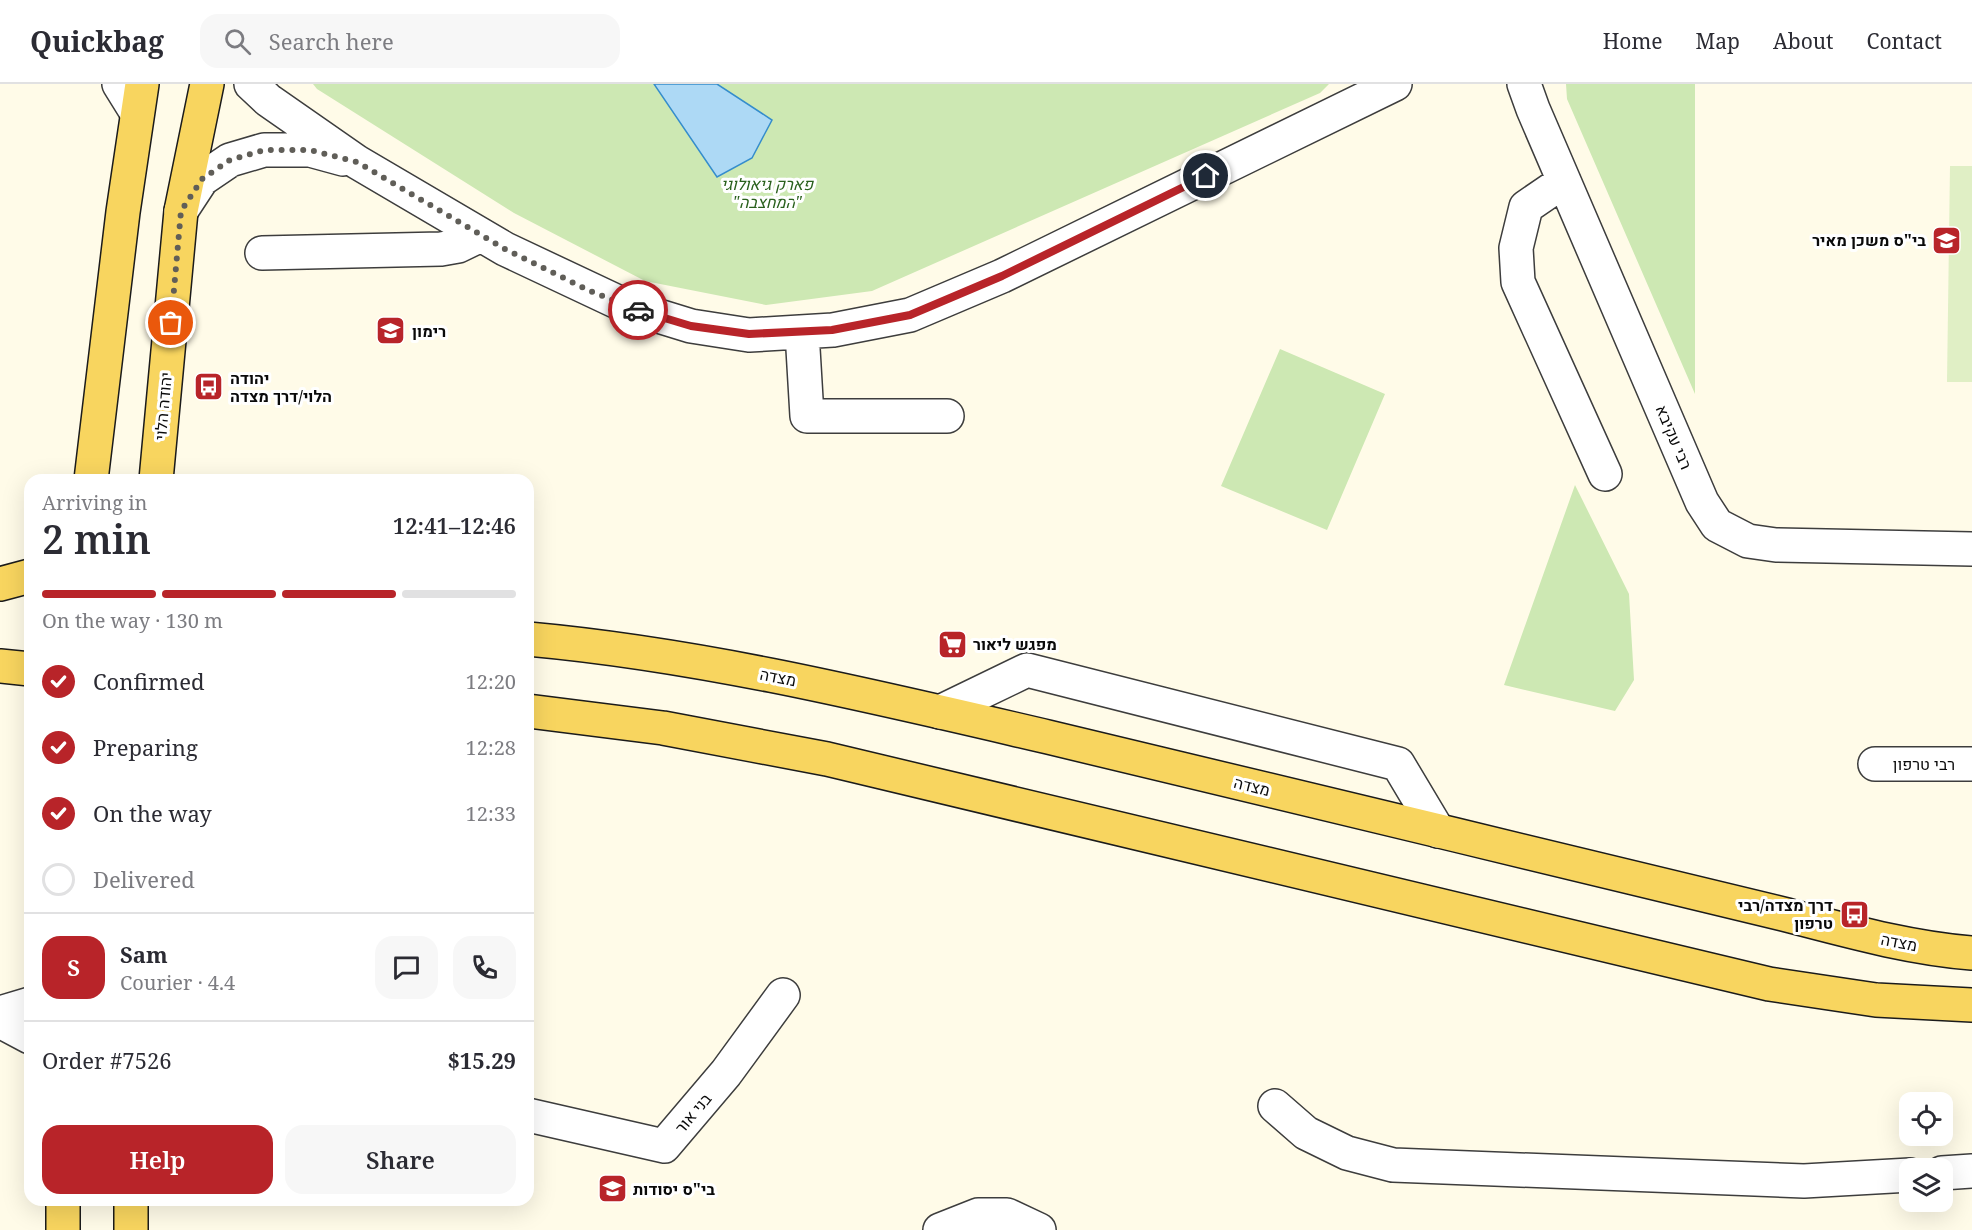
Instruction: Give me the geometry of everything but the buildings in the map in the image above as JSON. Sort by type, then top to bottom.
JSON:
[{"type":"main road","name":"יהודה הלוי","points":[[157,474],[181,211],[207,84]]},
{"type":"main road","points":[[92,474],[121,224],[139,99]]},
{"type":"main road","points":[[0,584],[24,578]]},
{"type":"main road","points":[[0,594],[24,596]]},
{"type":"main road","name":"מצדה","points":[[534,640],[674,657],[842,689],[1871,937],[1945,951],[1972,953]]},
{"type":"main road","points":[[0,666],[24,668]]},
{"type":"main road","points":[[534,712],[663,728],[827,759],[1769,984],[1876,1000],[1972,1005]]},
{"type":"main road","points":[[63,1206],[63,1230]]},
{"type":"main road","points":[[131,1206],[131,1230]]},
{"type":"street","points":[[119,84],[139,99]]},
{"type":"street","points":[[250,84],[268,100],[357,162],[505,249],[626,306],[680,323],[749,334],[832,330],[910,315],[1002,276],[1363,94],[1395,84]]},
{"type":"street","name":"רבי עקיבא","points":[[1509,84],[1529,97],[1702,502],[1717,525],[1748,541],[1776,545],[1972,549]]},
{"type":"street","points":[[181,211],[202,179],[230,160],[264,150],[310,150],[357,162]]},
{"type":"street","points":[[1564,181],[1526,207],[1516,248],[1518,282],[1605,474]]},
{"type":"street","points":[[262,253],[441,249],[458,246],[481,235]]},
{"type":"street","points":[[802,332],[807,416],[947,416]]},
{"type":"street","points":[[940,712],[1027,670],[1398,764],[1438,831]]},
{"type":"street","name":"רבי טרפון","points":[[1875,764],[1972,764]]},
{"type":"street","name":"בני אור","points":[[534,1116],[664,1146],[726,1073],[783,995]]},
{"type":"street","points":[[0,1013],[24,1006]]},
{"type":"street","points":[[0,1021],[24,1034]]},
{"type":"street","points":[[1275,1106],[1306,1134],[1347,1153],[1393,1165],[1804,1181],[1899,1176]]},
{"type":"street","points":[[1953,1172],[1972,1171]]},
{"type":"street","points":[[940,1230],[978,1215],[1007,1215],[1039,1230]]},
{"type":"green space","name":"פארק גיאולוגי \"המחצבה\"","points":[[313,84],[1329,84],[1320,93],[872,291],[766,305],[645,281],[514,213],[317,89]]},
{"type":"green space","points":[[1566,84],[1695,84],[1695,394],[1567,99]]},
{"type":"green space","points":[[1950,166],[1972,166],[1972,382],[1947,382]]},
{"type":"green space","points":[[1280,349],[1385,394],[1327,530],[1221,486]]},
{"type":"green space","points":[[1575,485],[1629,594],[1634,680],[1615,711],[1504,685]]},
{"type":"water","points":[[654,84],[717,84],[772,120],[752,158],[717,177]]},
{"type":"way so far","points":[[171,323],[181,211],[202,179],[230,160],[264,150],[310,150],[357,162],[505,249],[590,291],[638,310]]},
{"type":"place","name":"בי\"ס משכן מאיר","points":[[1947,240]]},
{"type":"place","name":"רימון","points":[[391,331]]},
{"type":"place","name":"יהודה הלוי/דרך מצדה","points":[[209,387]]},
{"type":"place","name":"מפגש ליאור","points":[[952,644]]},
{"type":"place","name":"דרך מצדה/רבי טרפון","points":[[1854,914]]},
{"type":"place","name":"בי\"ס יסודות","points":[[612,1189]]},
{"type":"route","points":[[638,310],[691,326],[749,334],[832,330],[910,315],[1002,276],[1206,176]]}]
